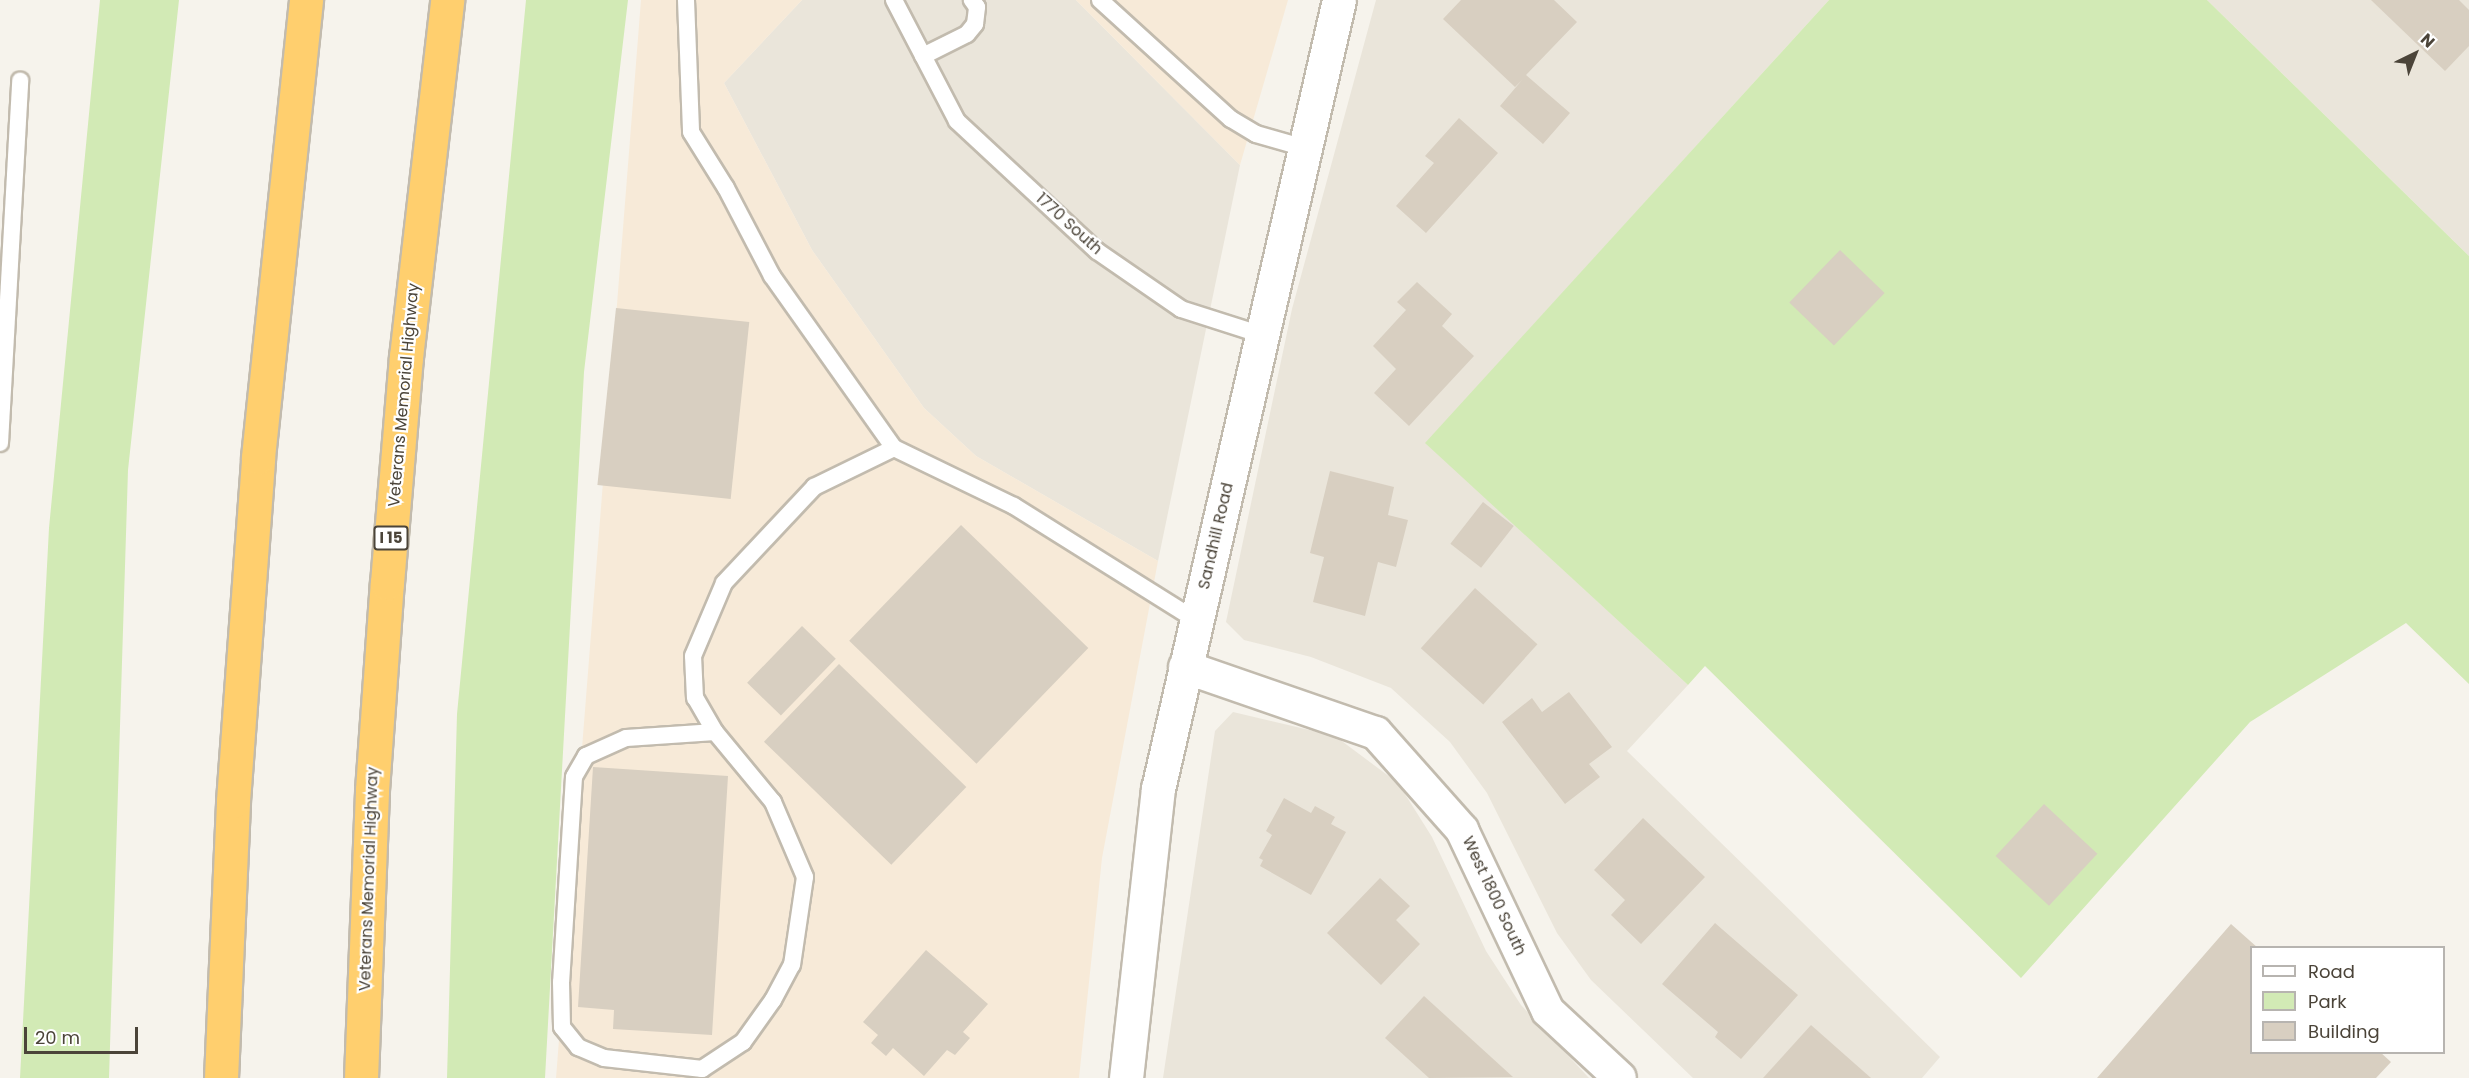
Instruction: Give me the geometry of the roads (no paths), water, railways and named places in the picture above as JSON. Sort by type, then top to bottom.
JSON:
[{"type":"highway","points":[[221,1078],[233,801],[258,457],[306,0]]},
{"type":"highway","name":"Veterans Memorial Highway","points":[[361,1078],[372,790],[387,583],[406,357],[447,0]]},
{"type":"street","name":"Sandhill Road","points":[[1126,1078],[1158,789],[1339,0]]},
{"type":"street","name":"West 1800 South","points":[[1185,667],[1376,733],[1462,830],[1548,1011],[1620,1078]]},
{"type":"lane","points":[[686,0],[691,132],[726,188],[772,276],[894,448],[1014,506],[1196,620]]},
{"type":"lane","name":"1770 South","points":[[894,0],[957,121],[1097,251],[1181,309],[1262,335]]},
{"type":"lane","points":[[923,56],[967,34],[975,24],[977,7],[972,0]]},
{"type":"lane","points":[[1100,0],[1231,118],[1256,134],[1305,148]]},
{"type":"lane","points":[[0,443],[20,81]]},
{"type":"lane","points":[[715,732],[626,738],[586,756],[574,777],[561,982],[562,1027],[578,1047],[604,1058],[702,1069],[743,1042],[773,1000],[792,965],[805,877],[773,802],[715,732],[695,698],[693,656],[724,583],[814,487],[894,448]]}]
